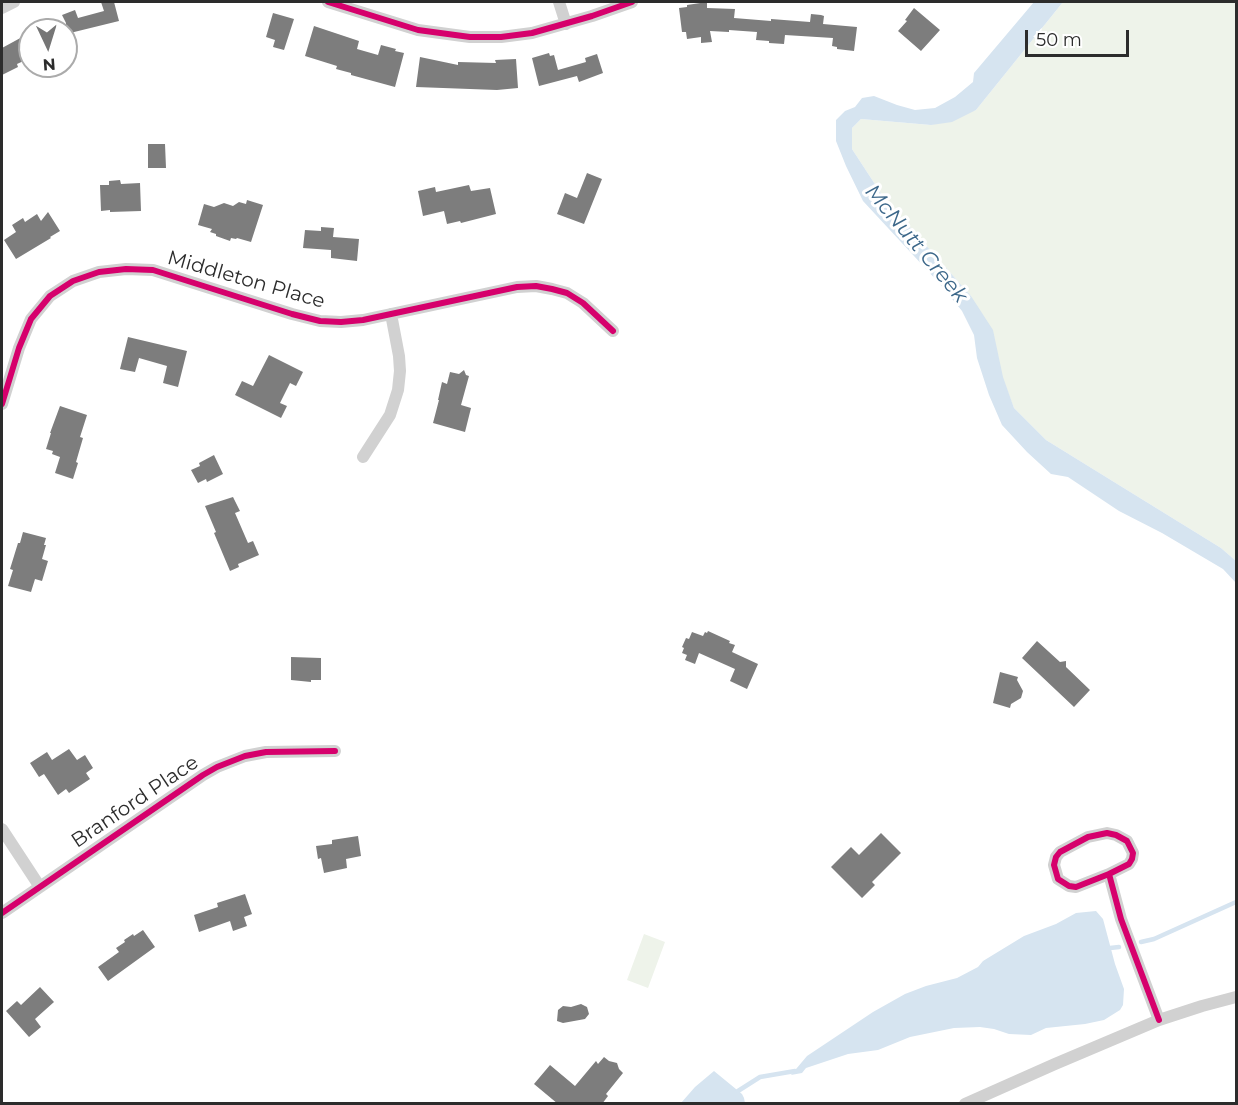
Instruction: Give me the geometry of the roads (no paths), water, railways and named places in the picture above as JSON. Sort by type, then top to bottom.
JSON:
[{"type":"street","points":[[2,8],[14,2]]},
{"type":"street","points":[[328,2],[348,4],[418,30],[470,37],[501,37],[532,33],[632,2]]},
{"type":"street","points":[[559,2],[566,24]]},
{"type":"street","name":"Middleton Place","points":[[2,404],[19,348],[31,319],[50,296],[73,281],[99,272],[126,268],[153,270],[292,314],[320,321],[341,322],[363,320],[517,287],[552,288],[567,293],[583,303],[613,331]]},
{"type":"street","points":[[363,457],[390,415],[399,390],[399,356],[391,314]]},
{"type":"street","name":"Branford Place","points":[[2,914],[202,775],[217,767],[246,756],[266,752],[335,751]]},
{"type":"street","points":[[2,829],[40,887]]},
{"type":"street","points":[[1107,833],[1127,841],[1132,853],[1129,864],[1109,874],[1076,887],[1069,886],[1058,879],[1054,865],[1060,852],[1088,837],[1107,833]]},
{"type":"street","points":[[1109,874],[1121,919],[1159,1020]]},
{"type":"street","points":[[965,1104],[1159,1020],[1236,997]]},
{"type":"water","name":"McNutt Creek","points":[[1034,2],[1063,2],[976,110],[952,122],[931,125],[861,119],[852,128],[852,149],[884,198],[971,296],[993,330],[1003,377],[1014,408],[1046,440],[1221,548],[1236,561],[1236,583],[1223,569],[1119,511],[1068,477],[1051,474],[1002,425],[977,358],[974,335],[962,311],[863,201],[836,141],[836,120],[845,111],[855,107],[862,98],[874,96],[915,110],[935,108],[955,97],[973,82],[974,73]]},
{"type":"water","points":[[1096,911],[1103,919],[1124,989],[1123,1005],[1120,1010],[1104,1020],[1046,1028],[1031,1035],[1009,1034],[980,1027],[954,1028],[910,1037],[878,1050],[848,1054],[806,1068],[802,1073],[791,1075],[807,1056],[873,1012],[905,994],[957,978],[978,967],[983,961],[1024,936],[1056,924],[1076,913]]},
{"type":"water","points":[[714,1071],[742,1094],[745,1103],[681,1103],[695,1087]]},
{"type":"waterway","points":[[1141,942],[1154,939],[1236,902]]},
{"type":"waterway","points":[[1110,948],[1119,947]]},
{"type":"waterway","points":[[738,1091],[760,1077],[795,1071]]}]
